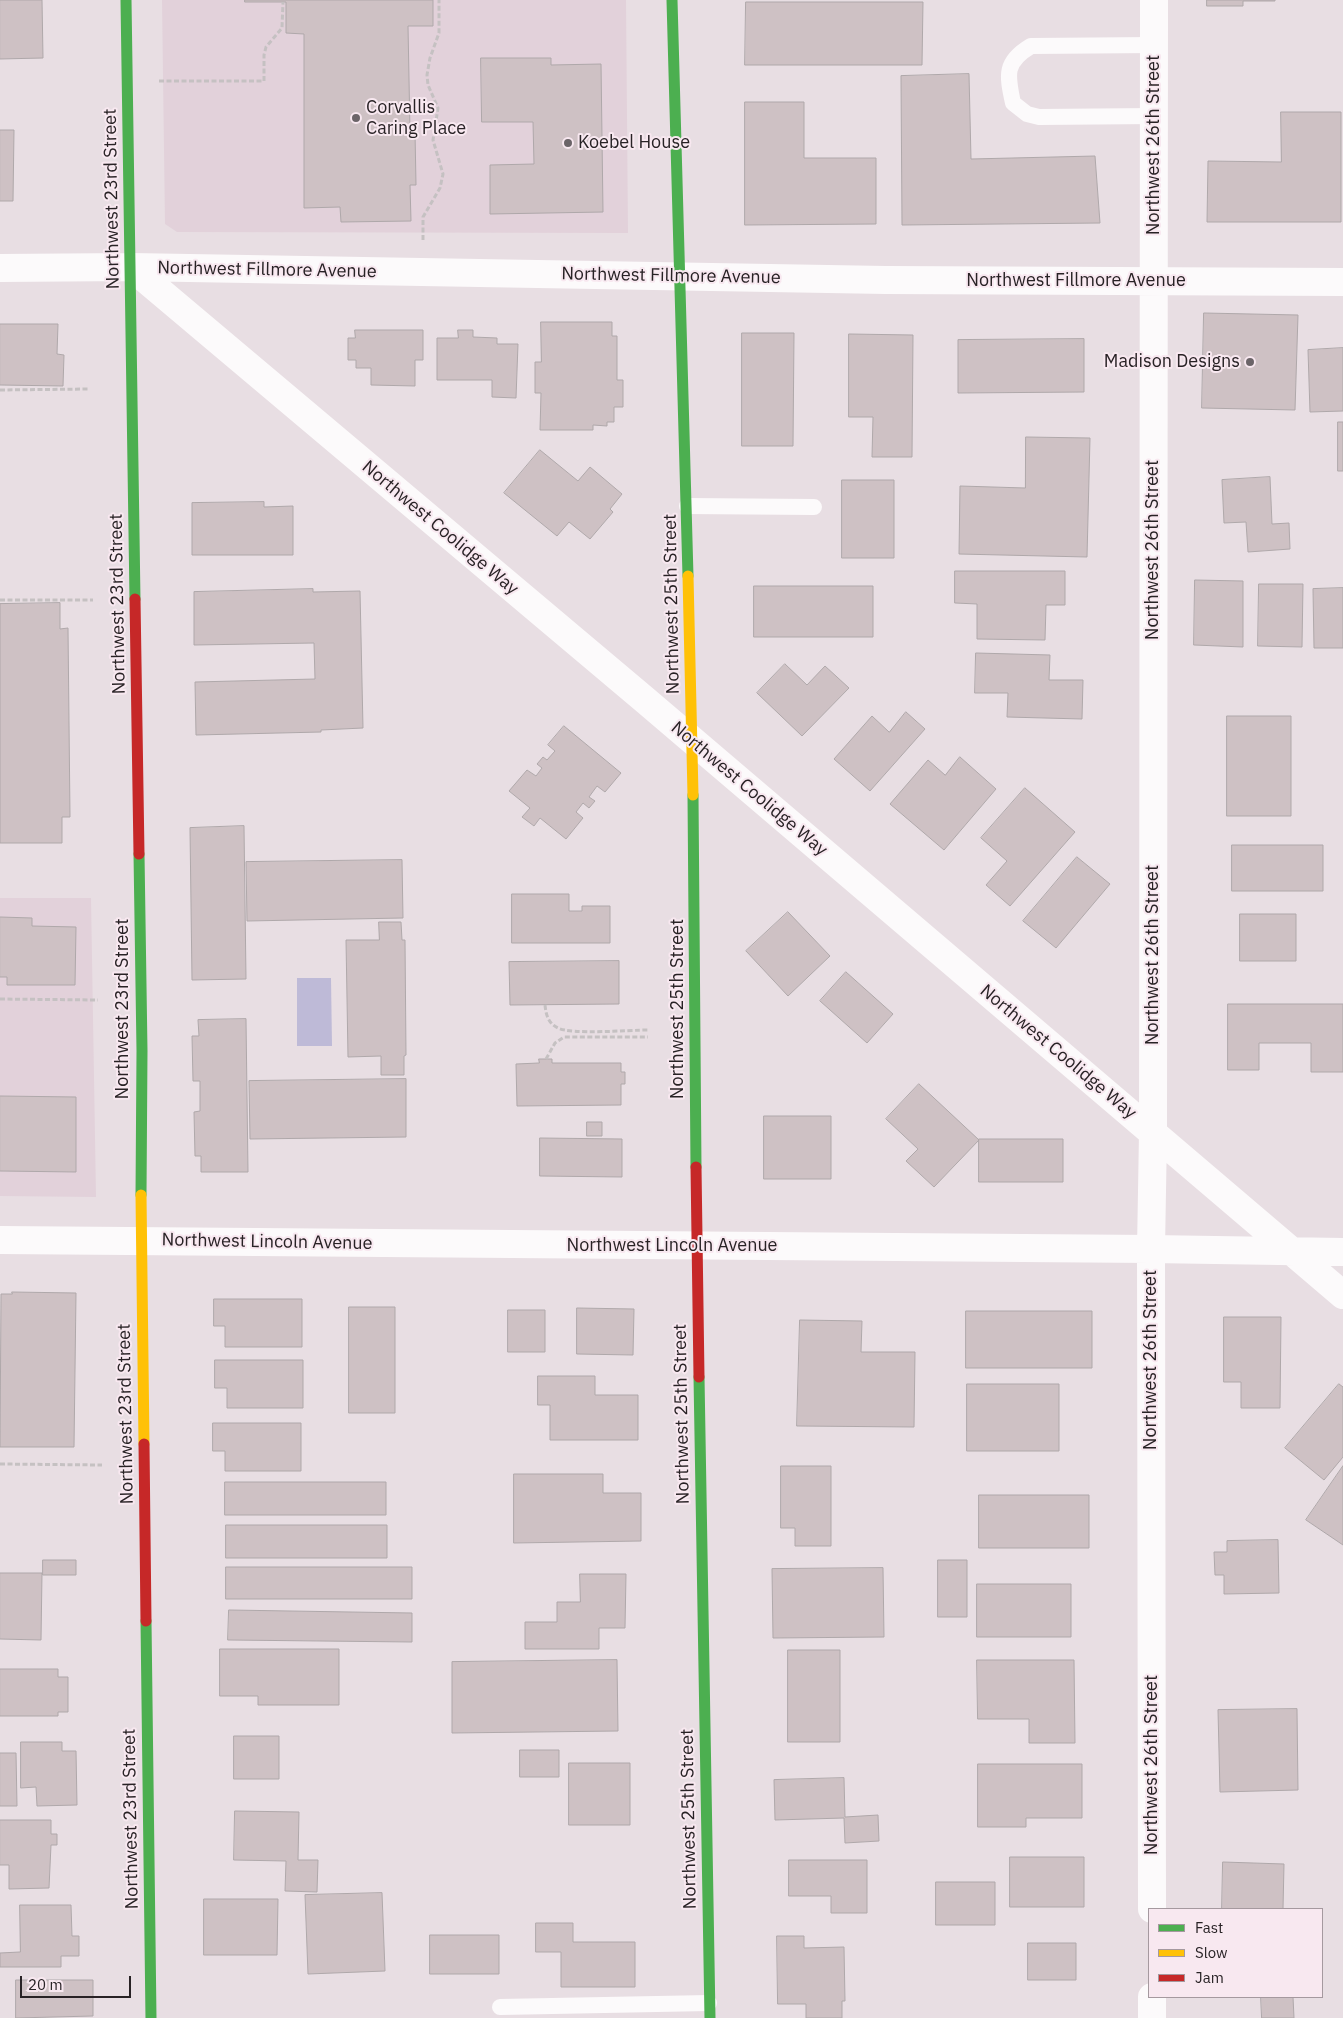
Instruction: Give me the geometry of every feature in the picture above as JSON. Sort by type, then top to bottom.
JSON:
[{"type":"street","name":"Northwest 23rd Street","points":[[126,0],[142,1050],[141,1242],[151,2018]]},
{"type":"street","name":"Northwest 25th Street","points":[[672,0],[693,741],[697,1247],[710,2010]]},
{"type":"street","name":"Northwest 26th Street","points":[[1152,1908],[1151,1249],[1153,1133],[1154,0]]},
{"type":"street","name":"Northwest Fillmore Avenue","points":[[0,268],[131,267],[886,280],[1343,282]]},
{"type":"street","name":"Northwest Coolidge Way","points":[[131,267],[693,741],[1343,1295]]},
{"type":"street","name":"Northwest Lincoln Avenue","points":[[0,1240],[1343,1252]]},
{"type":"street","points":[[1152,1998],[1152,2018]]},
{"type":"lane","points":[[1154,45],[1031,46],[1017,54],[1009,66],[1009,84],[1013,103],[1027,114],[1039,117],[1154,116]]},
{"type":"lane","points":[[687,506],[814,507]]},
{"type":"lane","points":[[500,2007],[710,2010]]},
{"type":"path","points":[[423,273],[423,217],[440,188],[443,174],[434,140],[438,108],[428,85],[427,75],[430,58],[439,33],[439,0]]},
{"type":"path","points":[[158,81],[264,81],[264,55],[266,47],[282,28],[283,2]]},
{"type":"path","points":[[0,390],[90,389]]},
{"type":"path","points":[[0,600],[93,600]]},
{"type":"path","points":[[0,999],[98,1000]]},
{"type":"path","points":[[545,1005],[546,1014],[550,1022],[564,1030],[648,1030]]},
{"type":"path","points":[[546,1058],[554,1042],[564,1037],[648,1037]]},
{"type":"path","points":[[0,1464],[102,1465]]},
{"type":"shaded area","points":[[162,0],[626,0],[628,233],[177,232],[165,224]]},
{"type":"shaded area","points":[[0,898],[91,898],[96,1197],[0,1196]]},
{"type":"shaded area","points":[[297,978],[331,978],[332,1046],[297,1046]]},
{"type":"building","points":[[0,0],[42,0],[43,58],[0,59]]},
{"type":"building","name":"Corvallis Caring Place","points":[[245,0],[433,0],[433,26],[408,26],[410,132],[415,132],[416,185],[410,185],[411,221],[341,222],[340,207],[304,208],[304,34],[286,33],[286,2],[245,2]]},
{"type":"building","points":[[1207,0],[1275,1],[1243,1],[1243,6],[1207,6]]},
{"type":"building","points":[[746,2],[923,2],[922,65],[745,65]]},
{"type":"building","name":"Koebel House","points":[[481,58],[551,58],[551,65],[601,64],[603,212],[490,214],[490,165],[534,164],[533,122],[482,122]]},
{"type":"building","points":[[969,74],[971,159],[1095,156],[1100,223],[902,225],[901,76]]},
{"type":"building","points":[[745,102],[804,102],[804,158],[876,158],[876,224],[745,225]]},
{"type":"building","points":[[1281,112],[1341,112],[1341,222],[1207,222],[1208,161],[1281,162]]},
{"type":"building","points":[[0,130],[14,130],[13,201],[0,201]]},
{"type":"building","name":"Madison Designs","points":[[1204,313],[1298,315],[1295,410],[1202,408]]},
{"type":"building","points":[[541,322],[612,322],[612,336],[617,336],[617,380],[623,380],[623,407],[614,407],[614,422],[607,422],[607,426],[593,425],[593,430],[540,430],[541,393],[535,393],[535,362],[541,362]]},
{"type":"building","points":[[0,324],[58,324],[57,354],[64,355],[63,386],[0,385]]},
{"type":"building","points":[[355,330],[423,330],[423,360],[415,360],[415,386],[371,385],[371,368],[356,368],[356,360],[348,360],[348,338],[355,338]]},
{"type":"building","points":[[458,330],[473,330],[473,337],[497,338],[497,344],[518,344],[516,398],[492,397],[492,380],[437,380],[437,338],[458,338]]},
{"type":"building","points":[[742,333],[794,333],[793,446],[742,446]]},
{"type":"building","points":[[849,334],[913,335],[912,457],[872,457],[873,417],[849,417]]},
{"type":"building","points":[[1084,339],[1084,392],[958,393],[958,340]]},
{"type":"building","points":[[1343,348],[1343,411],[1310,412],[1308,350]]},
{"type":"building","points":[[1338,422],[1343,422],[1343,471],[1338,471]]},
{"type":"building","points":[[1026,437],[1090,438],[1087,557],[959,554],[960,486],[1025,488]]},
{"type":"building","points":[[540,450],[578,481],[590,467],[622,494],[610,509],[613,512],[590,539],[569,522],[557,536],[504,493]]},
{"type":"building","points":[[1270,477],[1272,524],[1289,523],[1290,549],[1248,552],[1246,522],[1224,523],[1222,480]]},
{"type":"building","points":[[842,480],[894,480],[894,558],[842,558]]},
{"type":"building","points":[[264,502],[264,507],[293,506],[293,555],[192,555],[192,503]]},
{"type":"building","points":[[955,571],[1065,571],[1065,605],[1046,605],[1045,640],[977,639],[977,604],[955,603]]},
{"type":"building","points":[[1195,580],[1243,581],[1243,647],[1194,645]]},
{"type":"building","points":[[1259,584],[1303,584],[1302,647],[1258,646]]},
{"type":"building","points":[[754,586],[873,586],[873,637],[754,637]]},
{"type":"building","points":[[1343,588],[1343,648],[1314,648],[1313,589]]},
{"type":"building","points":[[313,589],[313,592],[360,591],[363,728],[321,730],[321,732],[196,735],[195,682],[315,679],[314,643],[194,645],[194,592]]},
{"type":"building","points":[[60,603],[60,629],[68,628],[70,817],[62,817],[62,843],[0,843],[0,604]]},
{"type":"building","points":[[976,653],[1050,655],[1049,680],[1083,680],[1082,719],[1007,717],[1008,693],[975,693]]},
{"type":"building","points":[[785,664],[807,685],[825,666],[849,688],[802,736],[757,693]]},
{"type":"building","points":[[906,712],[925,729],[870,791],[834,759],[872,716],[889,732]]},
{"type":"building","points":[[1227,716],[1291,716],[1291,816],[1227,816]]},
{"type":"building","points":[[564,726],[621,773],[605,792],[597,786],[589,797],[595,801],[589,808],[583,803],[576,812],[583,818],[566,839],[540,818],[534,826],[522,817],[530,808],[509,791],[527,770],[536,776],[542,768],[537,764],[543,757],[547,760],[555,751],[548,745]]},
{"type":"building","points":[[960,757],[996,789],[944,850],[890,804],[928,760],[945,775]]},
{"type":"building","points":[[1025,788],[1075,832],[1010,906],[986,885],[1007,861],[981,838]]},
{"type":"building","points":[[244,826],[246,979],[192,980],[190,828]]},
{"type":"building","points":[[1232,845],[1323,845],[1323,891],[1232,891]]},
{"type":"building","points":[[1077,857],[1110,884],[1056,948],[1023,921]]},
{"type":"building","points":[[402,860],[403,918],[247,921],[246,862]]},
{"type":"building","points":[[512,894],[569,894],[569,911],[582,911],[582,906],[610,906],[610,943],[512,943]]},
{"type":"building","points":[[788,912],[830,956],[788,996],[746,951]]},
{"type":"building","points":[[1240,914],[1296,914],[1296,961],[1240,961]]},
{"type":"building","points":[[0,917],[32,918],[32,926],[76,927],[75,985],[7,985],[7,977],[0,977]]},
{"type":"building","points":[[379,922],[401,922],[402,940],[405,940],[406,1055],[404,1056],[404,1075],[381,1075],[381,1056],[348,1057],[346,940],[379,940]]},
{"type":"building","points":[[619,961],[619,1004],[510,1005],[509,962]]},
{"type":"building","points":[[846,972],[893,1014],[867,1043],[820,1001]]},
{"type":"building","points":[[1228,1004],[1343,1004],[1343,1072],[1311,1072],[1311,1043],[1259,1043],[1259,1070],[1228,1070]]},
{"type":"building","points":[[246,1019],[248,1172],[201,1172],[201,1156],[195,1156],[194,1112],[200,1111],[200,1081],[193,1081],[192,1036],[199,1036],[198,1020]]},
{"type":"building","points":[[539,1059],[552,1059],[552,1063],[621,1063],[621,1072],[625,1072],[625,1084],[621,1084],[621,1105],[517,1106],[516,1064],[539,1063]]},
{"type":"building","points":[[406,1079],[406,1137],[250,1139],[249,1081]]},
{"type":"building","points":[[919,1084],[979,1140],[934,1187],[906,1161],[918,1149],[886,1119]]},
{"type":"building","points":[[0,1096],[76,1097],[76,1172],[0,1171]]},
{"type":"building","points":[[764,1116],[831,1116],[831,1179],[764,1179]]},
{"type":"building","points":[[587,1122],[602,1122],[602,1136],[587,1136]]},
{"type":"building","points":[[540,1138],[622,1139],[622,1177],[540,1176]]},
{"type":"building","points":[[979,1139],[1063,1139],[1063,1182],[979,1182]]},
{"type":"building","points":[[12,1292],[76,1293],[74,1447],[0,1447],[1,1294],[12,1294]]},
{"type":"building","points":[[214,1299],[302,1299],[302,1347],[225,1347],[225,1326],[214,1326]]},
{"type":"building","points":[[349,1307],[395,1307],[395,1413],[349,1413]]},
{"type":"building","points":[[577,1308],[634,1309],[633,1355],[577,1354]]},
{"type":"building","points":[[508,1310],[545,1310],[545,1352],[508,1352]]},
{"type":"building","points":[[966,1311],[1092,1311],[1092,1368],[966,1368]]},
{"type":"building","points":[[1224,1317],[1281,1317],[1280,1408],[1241,1408],[1241,1382],[1224,1382]]},
{"type":"building","points":[[800,1320],[862,1321],[861,1352],[915,1352],[914,1427],[797,1426]]},
{"type":"building","points":[[215,1360],[303,1360],[303,1408],[227,1408],[227,1388],[215,1388]]},
{"type":"building","points":[[538,1376],[595,1376],[595,1395],[638,1395],[638,1440],[550,1440],[550,1405],[538,1405]]},
{"type":"building","points":[[967,1384],[1059,1384],[1059,1451],[967,1451]]},
{"type":"building","points":[[1339,1384],[1343,1387],[1343,1457],[1324,1480],[1285,1448]]},
{"type":"building","points":[[213,1423],[301,1423],[301,1471],[225,1471],[225,1451],[213,1451]]},
{"type":"building","points":[[781,1466],[831,1466],[831,1546],[795,1546],[795,1528],[781,1528]]},
{"type":"building","points":[[1343,1466],[1343,1545],[1306,1520]]},
{"type":"building","points":[[514,1474],[603,1474],[603,1493],[641,1493],[641,1541],[514,1543]]},
{"type":"building","points":[[225,1482],[386,1482],[386,1515],[225,1515]]},
{"type":"building","points":[[979,1495],[1089,1495],[1089,1548],[979,1548]]},
{"type":"building","points":[[226,1525],[387,1525],[387,1558],[226,1558]]},
{"type":"building","points":[[1278,1540],[1279,1593],[1224,1594],[1224,1575],[1215,1575],[1214,1552],[1227,1552],[1227,1541]]},
{"type":"building","points":[[43,1560],[76,1560],[76,1575],[43,1575]]},
{"type":"building","points":[[938,1560],[967,1560],[967,1617],[938,1617]]},
{"type":"building","points":[[226,1567],[412,1567],[412,1599],[226,1599]]},
{"type":"building","points":[[883,1568],[884,1637],[773,1638],[772,1569]]},
{"type":"building","points":[[0,1573],[42,1573],[41,1640],[0,1639]]},
{"type":"building","points":[[580,1574],[626,1574],[625,1628],[599,1628],[599,1649],[525,1649],[525,1622],[557,1622],[557,1602],[580,1602]]},
{"type":"building","points":[[977,1584],[1071,1584],[1071,1637],[977,1637]]},
{"type":"building","points":[[229,1610],[412,1613],[412,1642],[228,1640]]},
{"type":"building","points":[[220,1649],[339,1649],[339,1705],[258,1705],[258,1696],[220,1696]]},
{"type":"building","points":[[788,1650],[840,1650],[840,1742],[788,1742]]},
{"type":"building","points":[[617,1660],[618,1731],[452,1733],[452,1662]]},
{"type":"building","points":[[977,1660],[1074,1660],[1075,1743],[1029,1743],[1029,1719],[978,1719]]},
{"type":"building","points":[[0,1669],[58,1669],[58,1677],[68,1677],[68,1712],[58,1712],[58,1716],[0,1716]]},
{"type":"building","points":[[1297,1709],[1298,1790],[1220,1792],[1218,1710]]},
{"type":"building","points":[[234,1736],[279,1736],[279,1779],[234,1779]]},
{"type":"building","points":[[21,1742],[62,1742],[62,1751],[76,1751],[77,1805],[37,1806],[36,1787],[21,1788]]},
{"type":"building","points":[[520,1750],[559,1750],[559,1777],[520,1777]]},
{"type":"building","points":[[0,1753],[16,1753],[17,1806],[0,1806]]},
{"type":"building","points":[[569,1763],[630,1763],[630,1825],[569,1825]]},
{"type":"building","points":[[978,1764],[1082,1764],[1082,1818],[1026,1818],[1026,1827],[978,1827]]},
{"type":"building","points":[[844,1778],[845,1817],[878,1815],[879,1841],[845,1843],[844,1818],[775,1820],[774,1780]]},
{"type":"building","points":[[235,1811],[299,1812],[298,1860],[318,1860],[317,1892],[285,1891],[286,1861],[234,1860]]},
{"type":"building","points":[[0,1820],[51,1820],[51,1834],[57,1834],[57,1845],[51,1845],[49,1888],[9,1889],[9,1865],[0,1865]]},
{"type":"building","points":[[1010,1857],[1084,1857],[1084,1907],[1010,1907]]},
{"type":"building","points":[[789,1860],[867,1860],[867,1913],[831,1913],[831,1896],[789,1896]]},
{"type":"building","points":[[1223,1862],[1284,1864],[1283,1908],[1222,1908]]},
{"type":"building","points":[[936,1882],[995,1882],[995,1925],[936,1925]]},
{"type":"building","points":[[382,1893],[385,1971],[308,1974],[305,1895]]},
{"type":"building","points":[[204,1899],[278,1899],[277,1955],[204,1955]]},
{"type":"building","points":[[20,1905],[71,1905],[72,1936],[79,1936],[79,1956],[61,1956],[61,1967],[0,1967],[0,1953],[20,1952]]},
{"type":"building","points":[[536,1923],[573,1923],[573,1942],[635,1942],[635,1987],[561,1987],[561,1952],[536,1952]]},
{"type":"building","points":[[430,1935],[499,1935],[499,1974],[430,1974]]},
{"type":"building","points":[[777,1936],[804,1936],[804,1948],[844,1947],[845,2001],[842,2001],[842,2018],[806,2018],[806,2004],[778,2004]]},
{"type":"building","points":[[1028,1943],[1076,1943],[1076,1980],[1028,1980]]},
{"type":"building","points":[[16,1980],[93,1980],[93,2016],[16,2018]]},
{"type":"building","points":[[1261,1998],[1293,1998],[1294,2018],[1262,2018]]},
{"type":"traffic: fast","points":[[126,0],[135,599]]},
{"type":"traffic: fast","points":[[672,0],[688,576]]},
{"type":"traffic: fast","points":[[693,795],[696,1167]]},
{"type":"traffic: fast","points":[[139,854],[142,1051],[141,1195]]},
{"type":"traffic: fast","points":[[699,1377],[710,2018]]},
{"type":"traffic: fast","points":[[146,1621],[151,2018]]},
{"type":"traffic: slow","points":[[688,576],[693,795]]},
{"type":"traffic: slow","points":[[141,1195],[144,1444]]},
{"type":"traffic: jam","points":[[135,599],[139,854]]},
{"type":"traffic: jam","points":[[696,1167],[699,1377]]},
{"type":"traffic: jam","points":[[144,1444],[146,1621]]},
{"type":"place","name":"Corvallis Caring Place","points":[[356,118]]},
{"type":"place","name":"Koebel House","points":[[568,143]]},
{"type":"place","name":"Madison Designs","points":[[1250,362]]}]
